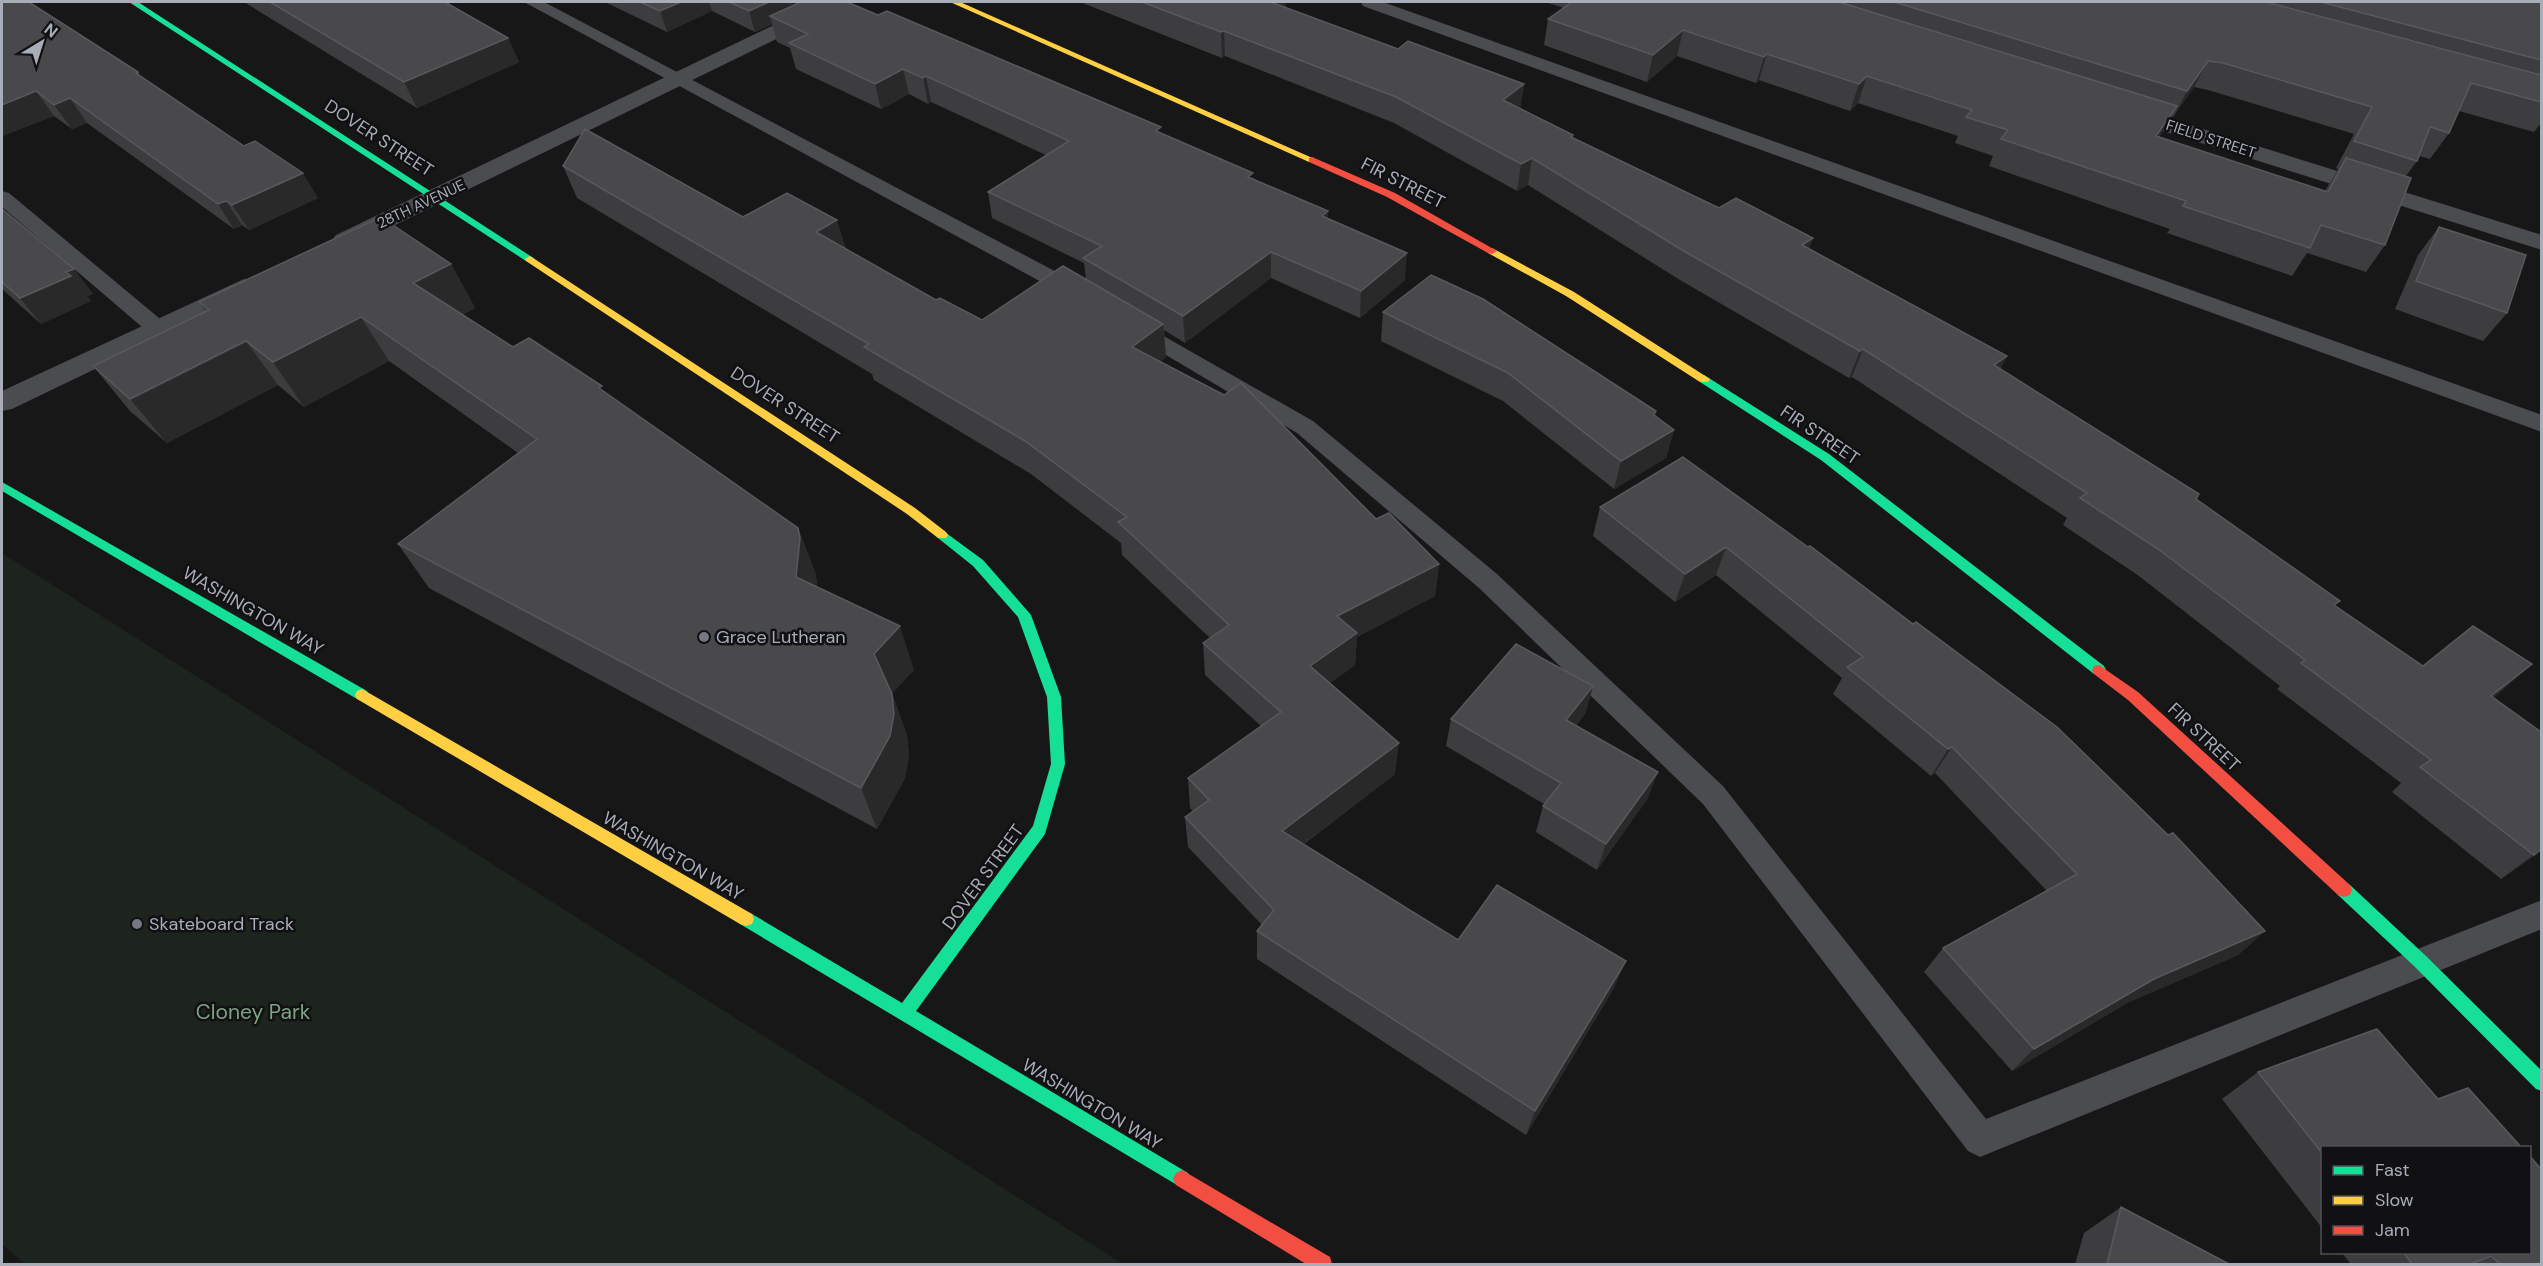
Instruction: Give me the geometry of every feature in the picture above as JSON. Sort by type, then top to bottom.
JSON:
[{"type":"street","name":"DOVER STREET","points":[[133,2],[437,197],[911,511],[978,563],[1024,615],[1054,697],[1058,764],[1040,828],[906,1012]]},
{"type":"street","name":"28TH AVENUE","points":[[329,248],[837,2]]},
{"type":"street","name":"FIR STREET","points":[[954,2],[1391,195],[1570,294],[1824,457],[2133,696],[2420,961],[2541,1083]]},
{"type":"street","name":"FIELD STREET","points":[[2097,102],[2541,243]]},
{"type":"street","points":[[2,402],[265,278]]},
{"type":"street","name":"WASHINGTON WAY","points":[[2,486],[906,1012],[1323,1264]]},
{"type":"lane","points":[[532,2],[679,78],[1108,310],[1305,427],[1488,581],[1713,795],[1980,1139],[2541,914]]},
{"type":"lane","points":[[1369,2],[2541,424]]},
{"type":"lane","points":[[2,197],[157,328]]},
{"type":"green space","name":"Cloney Park","points":[[2,553],[1123,1264],[25,1264],[2,1244]]},
{"type":"building","points":[[2,2],[29,2],[138,72],[136,73],[244,146],[255,141],[303,173],[232,205],[226,201],[218,204],[70,98],[54,105],[36,91],[2,105]]},
{"type":"building","points":[[270,2],[445,2],[508,38],[404,82]]},
{"type":"building","points":[[640,2],[681,2],[660,11]]},
{"type":"building","points":[[729,2],[769,2],[749,11]]},
{"type":"building","points":[[801,2],[847,2],[878,15],[887,11],[1161,127],[1156,131],[1253,173],[1248,177],[1328,211],[1322,216],[1407,253],[1361,291],[1271,252],[1183,316],[1083,258],[1102,246],[988,192],[1069,141],[926,76],[923,78],[903,69],[875,84],[789,43],[808,34],[770,16]]},
{"type":"building","points":[[1142,2],[1275,2],[1273,3],[1398,49],[1408,41],[1524,84],[1503,100],[1573,135],[1571,137],[1719,208],[1736,198],[1813,238],[1802,245],[2007,356],[1994,365],[2199,494],[2196,499],[2340,601],[2334,605],[2423,666],[2473,626],[2532,664],[2491,696],[2541,732],[2541,849],[2534,855],[2420,767],[2431,760],[2301,663],[2305,660],[2158,549],[2080,498],[2087,493],[1863,349],[1860,351],[1687,253],[1532,158],[1521,164],[1396,97]]},
{"type":"building","points":[[1572,2],[1839,2],[2177,106],[2156,136],[2328,192],[2346,158],[2411,178],[2385,245],[2321,225],[2310,248],[2183,206],[2186,201],[2001,139],[2008,130],[1966,117],[1972,110],[1867,76],[1859,84],[1767,54],[1764,57],[1683,30],[1653,55],[1548,19]]},
{"type":"building","points":[[1894,2],[2266,2],[2541,75],[2541,102],[2471,83],[2449,133],[2430,127],[2417,161],[2354,141],[2372,107],[2223,63],[2208,61],[2187,91]]},
{"type":"building","points":[[2321,2],[2541,2],[2541,60]]},
{"type":"building","points":[[585,129],[743,217],[787,193],[837,220],[816,232],[936,300],[940,298],[982,320],[1063,266],[1163,324],[1132,347],[1224,395],[1241,383],[1376,519],[1389,513],[1439,564],[1337,616],[1357,633],[1310,666],[1399,743],[1282,831],[1458,940],[1497,885],[1626,961],[1535,1111],[1257,931],[1274,910],[1185,817],[1209,800],[1188,778],[1281,712],[1203,643],[1229,625],[1118,522],[1127,517],[1025,441],[864,347],[869,344],[563,166]]},
{"type":"building","points":[[2,209],[74,269],[66,272],[71,276],[20,298],[2,282]]},
{"type":"building","points":[[381,217],[451,264],[413,283],[513,347],[529,338],[602,386],[599,388],[798,528],[800,538],[796,577],[900,626],[874,654],[892,694],[894,714],[890,736],[861,788],[398,544],[537,439],[361,317],[273,362],[246,341],[130,399],[93,366],[209,310],[199,302]]},
{"type":"building","points":[[2439,227],[2526,255],[2507,313],[2416,281]]},
{"type":"building","points":[[1431,275],[1483,299],[1656,411],[1654,415],[1674,430],[1621,461],[1508,373],[1383,312]]},
{"type":"building","points":[[1683,457],[1808,547],[1810,546],[1913,624],[1916,622],[2057,727],[2168,835],[2173,833],[2265,931],[2154,979],[2034,1049],[1943,948],[2077,874],[1952,747],[1948,749],[1847,667],[1863,657],[1726,547],[1685,574],[1600,507]]},
{"type":"building","points":[[1516,644],[1593,686],[1566,720],[1658,772],[1606,844],[1543,806],[1561,783],[1451,719]]},
{"type":"building","points":[[2377,1029],[2438,1099],[2468,1088],[2520,1146],[2321,1146],[2321,1152],[2258,1072]]},
{"type":"building","points":[[2531,1157],[2541,1169],[2541,1264],[2500,1264],[2491,1256],[2471,1264],[2412,1264],[2404,1254],[2531,1254]]},
{"type":"building","points":[[2121,1207],[2229,1264],[2107,1264]]},
{"type":"traffic: fast","points":[[133,2],[530,259]]},
{"type":"traffic: fast","points":[[1704,379],[1825,457],[2099,670]]},
{"type":"traffic: fast","points":[[2,486],[362,695]]},
{"type":"traffic: fast","points":[[906,1012],[1040,829],[1058,764],[1054,697],[1024,615],[978,563],[942,535]]},
{"type":"traffic: fast","points":[[2344,890],[2420,961],[2542,1083]]},
{"type":"traffic: fast","points":[[746,919],[1182,1179]]},
{"type":"traffic: slow","points":[[954,2],[1312,160]]},
{"type":"traffic: slow","points":[[1492,251],[1570,294],[1704,379]]},
{"type":"traffic: slow","points":[[530,259],[911,511],[942,535]]},
{"type":"traffic: slow","points":[[362,695],[746,919]]},
{"type":"traffic: jam","points":[[1312,160],[1391,195],[1492,251]]},
{"type":"traffic: jam","points":[[2099,670],[2133,696],[2344,890]]},
{"type":"traffic: jam","points":[[1182,1179],[1323,1264]]},
{"type":"place","name":"Grace Lutheran","points":[[704,637]]},
{"type":"place","name":"Skateboard Track","points":[[137,924]]}]
